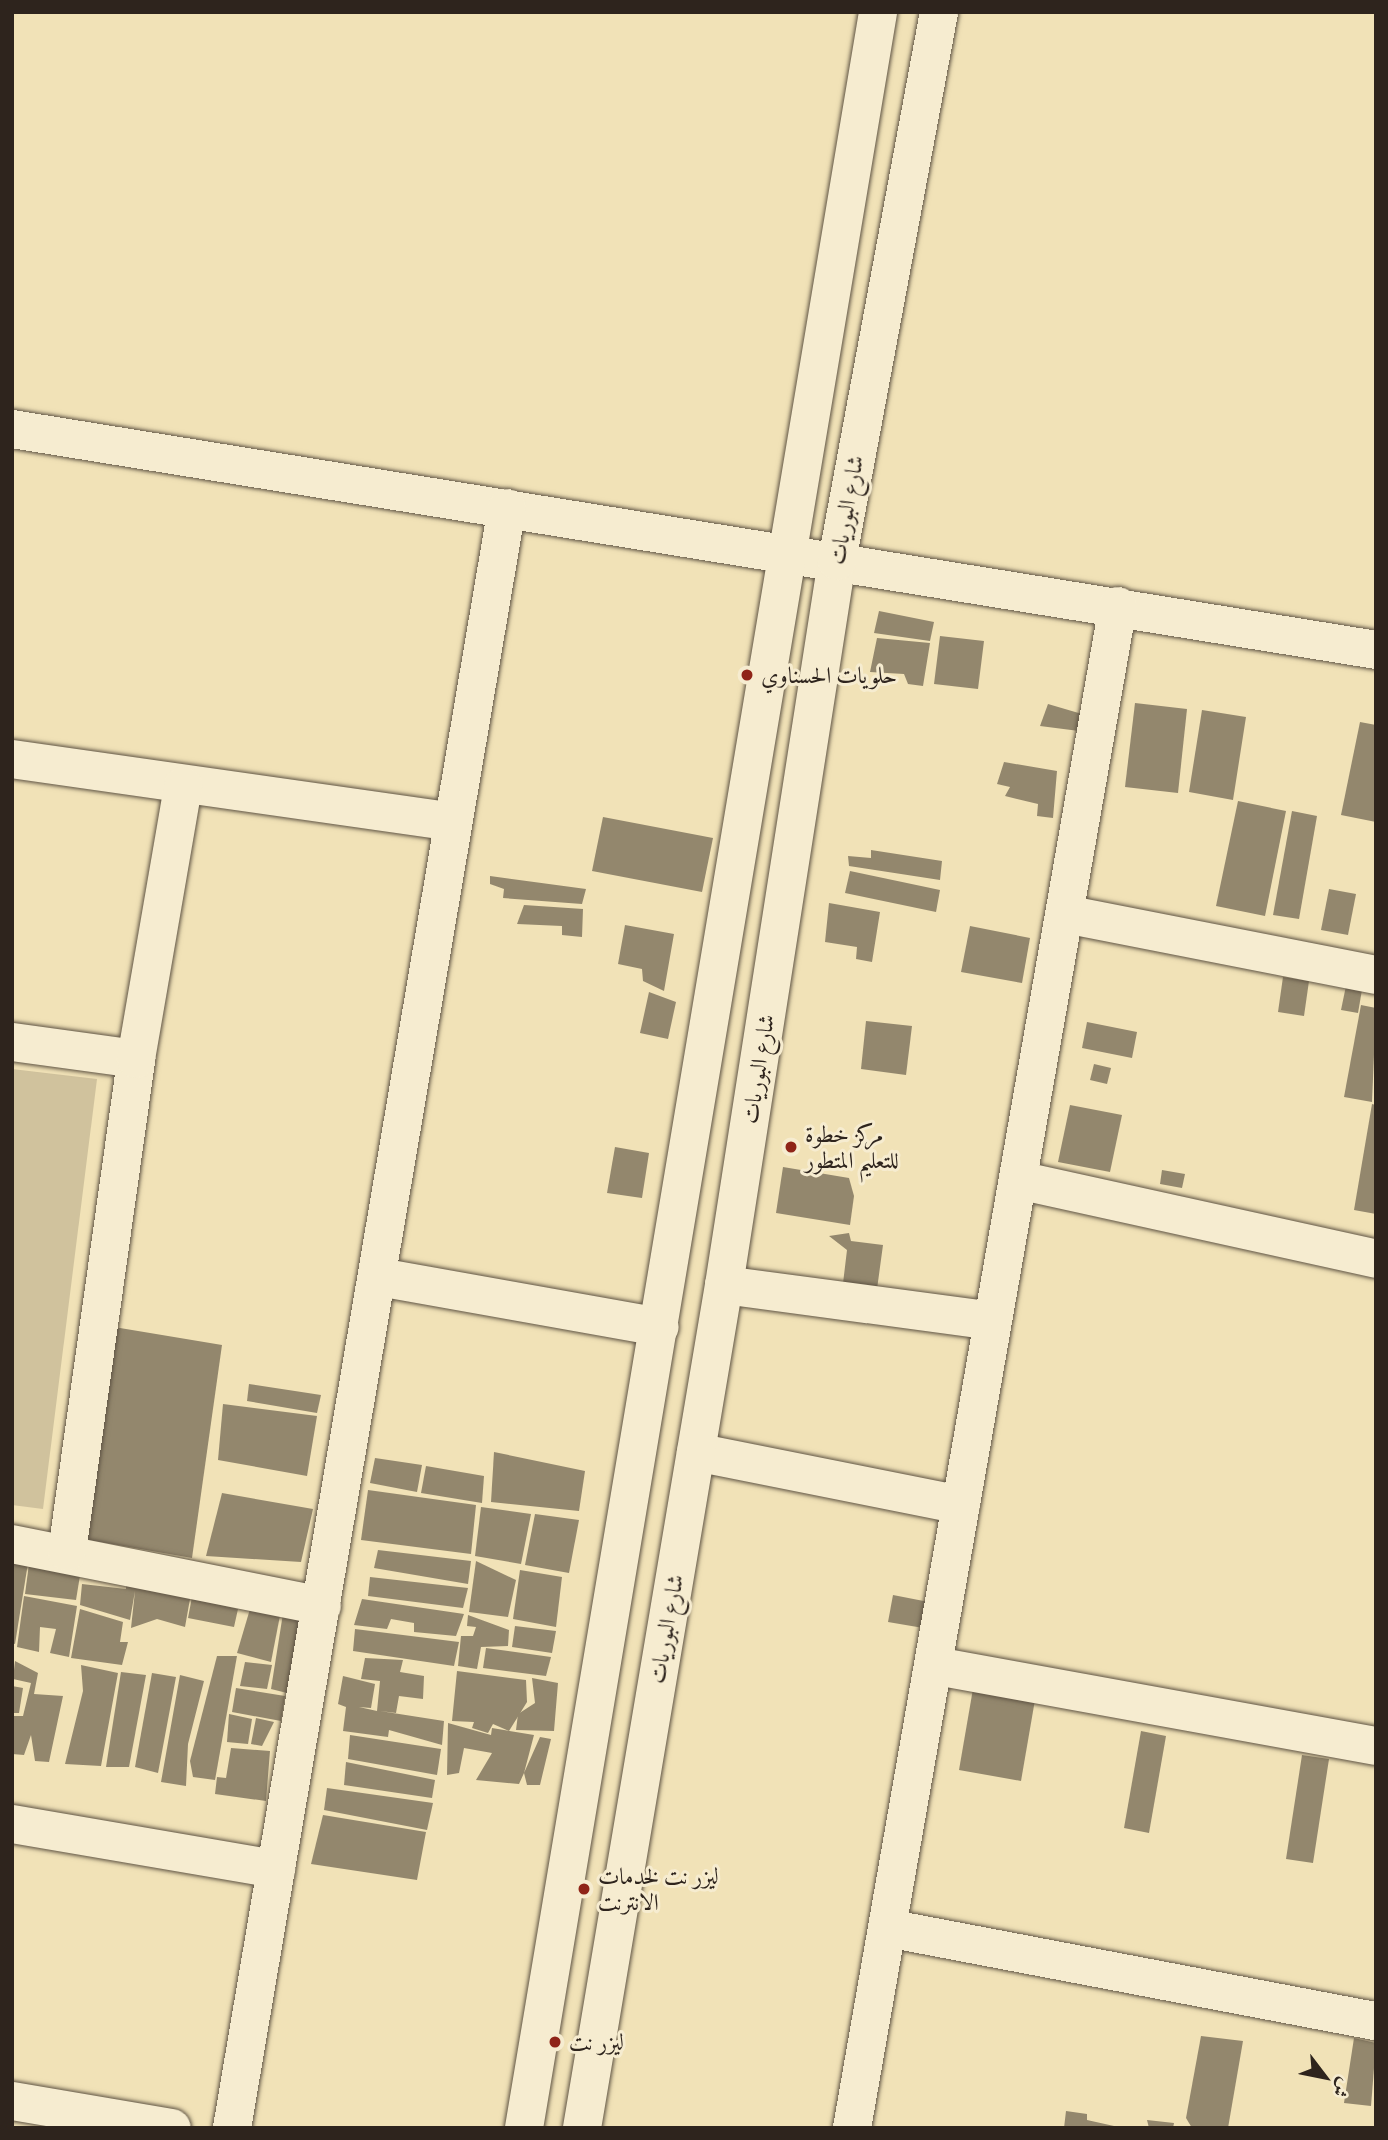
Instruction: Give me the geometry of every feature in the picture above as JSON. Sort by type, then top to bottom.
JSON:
[{"type":"street","points":[[524,2128],[660,1327],[877,12]]},
{"type":"street","name":"شارع البوريات","points":[[582,2128],[724,1285],[836,561],[939,12]]},
{"type":"street","points":[[12,429],[1118,606],[1376,650]]},
{"type":"street","points":[[232,2128],[379,1277],[449,821],[507,508]]},
{"type":"street","points":[[852,2128],[936,1667],[961,1505],[1118,606]]},
{"type":"street","points":[[12,759],[183,786],[449,821]]},
{"type":"street","points":[[67,1552],[136,1059],[183,786]]},
{"type":"street","points":[[1065,914],[1376,975]]},
{"type":"street","points":[[12,1042],[136,1059]]},
{"type":"street","points":[[1018,1180],[1376,1259]]},
{"type":"street","points":[[379,1277],[660,1327]]},
{"type":"street","points":[[724,1285],[993,1321]]},
{"type":"street","points":[[696,1452],[961,1505]]},
{"type":"street","points":[[12,1544],[67,1552],[322,1606]]},
{"type":"street","points":[[936,1667],[1376,1746]]},
{"type":"street","points":[[12,1824],[276,1869]]},
{"type":"street","points":[[887,1928],[1376,2021]]},
{"type":"street","points":[[12,2101],[172,2128]]},
{"type":"shaded area","points":[[12,1069],[97,1079],[43,1509],[12,1505]]},
{"type":"building","points":[[879,611],[934,622],[930,641],[874,633]]},
{"type":"building","points":[[940,636],[984,641],[978,689],[934,684]]},
{"type":"building","points":[[877,638],[930,643],[923,686],[908,684],[904,674],[870,672]]},
{"type":"building","points":[[1135,703],[1187,709],[1178,793],[1125,787]]},
{"type":"building","points":[[1048,704],[1082,714],[1079,731],[1040,726]]},
{"type":"building","points":[[1202,710],[1246,717],[1233,800],[1189,792]]},
{"type":"building","points":[[1360,722],[1376,725],[1376,822],[1341,815]]},
{"type":"building","points":[[1004,762],[1057,771],[1053,818],[1037,816],[1038,804],[1005,796],[1010,787],[997,784]]},
{"type":"building","points":[[1238,801],[1286,811],[1265,916],[1216,906]]},
{"type":"building","points":[[1292,811],[1317,816],[1299,919],[1273,915]]},
{"type":"building","points":[[603,817],[713,838],[702,892],[592,871]]},
{"type":"building","points":[[871,850],[942,861],[940,880],[849,866],[848,856],[871,858]]},
{"type":"building","points":[[850,871],[940,890],[936,912],[845,893]]},
{"type":"building","points":[[490,876],[586,889],[582,904],[503,898],[504,889],[490,884]]},
{"type":"building","points":[[1329,889],[1356,894],[1348,935],[1321,930]]},
{"type":"building","points":[[829,903],[880,912],[872,962],[856,959],[857,947],[825,942]]},
{"type":"building","points":[[524,905],[583,909],[582,937],[562,935],[562,926],[517,924]]},
{"type":"building","points":[[625,925],[674,934],[664,991],[643,981],[642,969],[618,964]]},
{"type":"building","points":[[970,926],[1030,938],[1022,983],[961,972]]},
{"type":"building","points":[[1283,977],[1309,981],[1304,1016],[1278,1012]]},
{"type":"building","points":[[1347,981],[1363,984],[1358,1013],[1341,1010]]},
{"type":"building","points":[[649,992],[676,1002],[668,1039],[640,1033]]},
{"type":"building","points":[[1361,1005],[1376,1008],[1372,1102],[1344,1097]]},
{"type":"building","points":[[866,1021],[912,1026],[906,1075],[861,1069]]},
{"type":"building","points":[[1087,1022],[1137,1032],[1132,1058],[1082,1048]]},
{"type":"building","points":[[1094,1064],[1111,1068],[1107,1084],[1090,1080]]},
{"type":"building","points":[[1372,1104],[1376,1105],[1376,1214],[1354,1210]]},
{"type":"building","points":[[1070,1105],[1122,1115],[1110,1172],[1058,1162]]},
{"type":"building","points":[[615,1147],[649,1153],[642,1198],[607,1193]]},
{"type":"building","points":[[783,1167],[849,1178],[854,1196],[850,1225],[776,1213]]},
{"type":"building","points":[[1162,1170],[1185,1174],[1182,1188],[1160,1184]]},
{"type":"building","points":[[849,1233],[851,1241],[883,1245],[875,1304],[841,1300],[847,1250],[829,1236]]},
{"type":"building","points":[[108,1326],[222,1345],[192,1558],[83,1539]]},
{"type":"building","points":[[249,1384],[321,1395],[317,1413],[247,1401]]},
{"type":"building","points":[[223,1404],[317,1416],[307,1476],[218,1460]]},
{"type":"building","points":[[494,1452],[585,1471],[579,1511],[491,1502]]},
{"type":"building","points":[[375,1458],[422,1465],[417,1492],[370,1483]]},
{"type":"building","points":[[426,1466],[484,1476],[482,1503],[421,1493]]},
{"type":"building","points":[[368,1490],[476,1505],[471,1554],[361,1540]]},
{"type":"building","points":[[222,1493],[313,1509],[301,1562],[206,1556]]},
{"type":"building","points":[[481,1507],[531,1514],[521,1564],[475,1556]]},
{"type":"building","points":[[535,1514],[579,1520],[569,1573],[525,1565]]},
{"type":"building","points":[[12,1547],[28,1563],[15,1644],[12,1643]]},
{"type":"building","points":[[378,1550],[471,1561],[468,1584],[374,1568]]},
{"type":"building","points":[[476,1561],[516,1580],[508,1617],[469,1612]]},
{"type":"building","points":[[82,1563],[76,1600],[25,1594],[29,1564]]},
{"type":"building","points":[[520,1570],[562,1577],[556,1627],[513,1619]]},
{"type":"building","points":[[370,1577],[468,1588],[463,1608],[368,1596]]},
{"type":"building","points":[[126,1578],[193,1582],[185,1627],[157,1619],[131,1628],[135,1591],[130,1620],[80,1605],[82,1584],[126,1589]]},
{"type":"building","points":[[195,1581],[213,1603],[238,1609],[234,1627],[188,1618]]},
{"type":"building","points":[[893,1595],[939,1604],[935,1630],[888,1622]]},
{"type":"building","points":[[24,1596],[77,1606],[69,1657],[50,1653],[56,1629],[40,1627],[39,1652],[17,1647]]},
{"type":"building","points":[[362,1599],[464,1614],[456,1636],[414,1632],[414,1623],[391,1619],[387,1629],[354,1625]]},
{"type":"building","points":[[283,1600],[271,1662],[237,1653],[250,1609]]},
{"type":"building","points":[[285,1601],[319,1608],[295,1695],[271,1689]]},
{"type":"building","points":[[80,1609],[123,1622],[120,1642],[128,1642],[122,1665],[71,1658]]},
{"type":"building","points":[[468,1615],[509,1630],[508,1646],[481,1647],[477,1669],[458,1666],[461,1636],[473,1636],[476,1627],[467,1626]]},
{"type":"building","points":[[515,1626],[556,1631],[552,1653],[512,1647]]},
{"type":"building","points":[[355,1629],[459,1642],[454,1666],[353,1651]]},
{"type":"building","points":[[486,1648],[551,1657],[546,1676],[483,1668]]},
{"type":"building","points":[[217,1656],[237,1656],[215,1780],[193,1777],[190,1761]]},
{"type":"building","points":[[365,1658],[403,1660],[400,1672],[424,1676],[423,1699],[399,1696],[396,1713],[380,1711],[444,1721],[442,1745],[389,1730],[388,1737],[343,1731],[346,1707],[338,1704],[343,1676],[375,1684],[371,1708],[359,1707],[377,1711],[380,1681],[361,1679]]},
{"type":"building","points":[[15,1661],[38,1673],[34,1694],[63,1696],[49,1762],[35,1761],[31,1735],[24,1755],[12,1754],[12,1716],[23,1716],[31,1683],[13,1679]]},
{"type":"building","points":[[245,1662],[272,1665],[267,1689],[240,1686]]},
{"type":"building","points":[[81,1665],[118,1673],[101,1766],[65,1764],[83,1691]]},
{"type":"building","points":[[457,1671],[526,1680],[527,1702],[509,1731],[493,1724],[488,1733],[472,1728],[474,1722],[452,1721]]},
{"type":"building","points":[[121,1672],[146,1675],[129,1767],[106,1767]]},
{"type":"building","points":[[152,1673],[176,1677],[158,1773],[135,1767]]},
{"type":"building","points":[[180,1675],[204,1681],[188,1744],[186,1786],[161,1782]]},
{"type":"building","points":[[532,1678],[558,1683],[554,1731],[516,1730],[518,1714],[535,1703]]},
{"type":"building","points":[[974,1683],[1036,1694],[1021,1781],[959,1770]]},
{"type":"building","points":[[12,1686],[23,1688],[19,1713],[12,1713]]},
{"type":"building","points":[[236,1688],[285,1696],[281,1721],[232,1712]]},
{"type":"building","points":[[229,1714],[252,1719],[248,1744],[227,1742]]},
{"type":"building","points":[[256,1718],[274,1722],[262,1746],[251,1744]]},
{"type":"building","points":[[448,1723],[491,1735],[492,1728],[534,1735],[519,1784],[476,1780],[492,1753],[464,1748],[459,1773],[447,1775]]},
{"type":"building","points":[[1141,1731],[1166,1736],[1149,1833],[1124,1828]]},
{"type":"building","points":[[350,1735],[441,1749],[437,1775],[348,1759]]},
{"type":"building","points":[[540,1737],[551,1739],[540,1785],[527,1785],[524,1773]]},
{"type":"building","points":[[231,1748],[270,1751],[266,1801],[215,1794],[217,1777],[226,1778]]},
{"type":"building","points":[[1302,1755],[1329,1759],[1313,1863],[1286,1859]]},
{"type":"building","points":[[346,1762],[435,1780],[432,1798],[344,1785]]},
{"type":"building","points":[[327,1788],[433,1803],[427,1830],[324,1810]]},
{"type":"building","points":[[323,1815],[426,1832],[417,1880],[311,1864]]},
{"type":"building","points":[[1201,2036],[1243,2041],[1228,2128],[1192,2128],[1186,2118]]},
{"type":"building","points":[[1354,2038],[1376,2043],[1371,2106],[1344,2103]]},
{"type":"building","points":[[1066,2111],[1087,2114],[1087,2120],[1123,2128],[1064,2128]]},
{"type":"building","points":[[1147,2120],[1174,2123],[1173,2128],[1149,2128]]},
{"type":"place","name":"حلويات الحسناوي","points":[[747,675]]},
{"type":"place","name":"مركز خطوة للتعليم المتطور","points":[[791,1147]]},
{"type":"place","name":"ليزر نت لخدمات الانترنت","points":[[584,1889]]},
{"type":"place","name":"ليزر نت","points":[[555,2042]]}]
